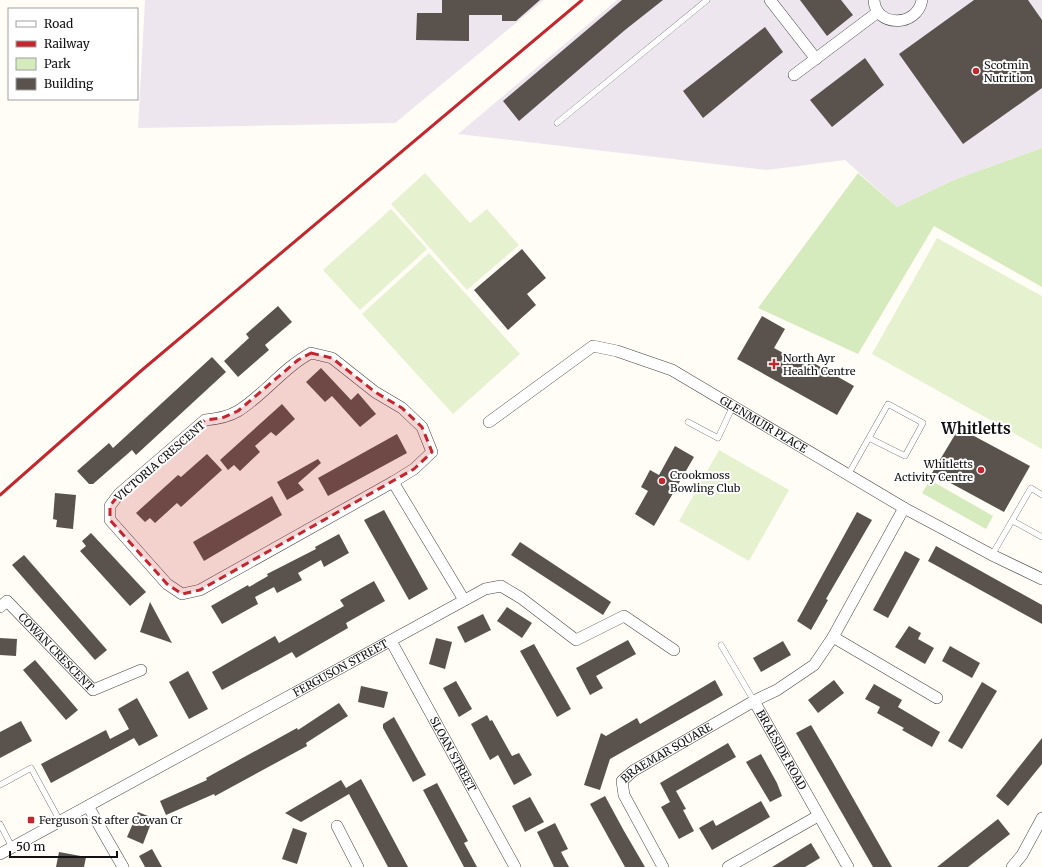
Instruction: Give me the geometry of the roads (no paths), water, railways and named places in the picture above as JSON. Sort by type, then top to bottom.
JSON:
[{"type":"street","points":[[770,0],[816,59]]},
{"type":"street","points":[[874,0],[878,12],[888,19],[897,21],[905,20],[917,12],[922,0]]},
{"type":"street","points":[[794,75],[878,12]]},
{"type":"street","name":"GLENMUIR PLACE","points":[[488,422],[593,346],[617,351],[672,370],[904,508],[992,555],[1042,579]]},
{"type":"street","name":"VICTORIA CRESCENT","points":[[311,353],[332,358],[375,392],[402,408],[422,427],[432,452],[414,469],[393,482],[200,590],[182,594],[163,580],[110,520],[110,506],[120,494],[205,420],[222,418],[238,411],[298,360],[311,353]]},
{"type":"street","points":[[393,482],[464,600]]},
{"type":"street","name":"BRAESIDE ROAD","points":[[848,867],[754,701],[777,690],[814,665],[832,637],[904,508]]},
{"type":"street","name":"FERGUSON STREET","points":[[0,854],[485,589],[501,586],[521,598],[576,640],[624,616],[674,650]]},
{"type":"street","name":"COWAN CRESCENT","points":[[0,607],[7,601],[93,690],[141,670]]},
{"type":"street","points":[[832,637],[937,698]]},
{"type":"street","name":"SLOAN STREET","points":[[390,641],[515,867]]},
{"type":"street","name":"BRAEMAR SQUARE","points":[[663,867],[624,795],[622,781],[633,771],[754,701]]},
{"type":"street","points":[[88,806],[122,867]]},
{"type":"street","points":[[728,867],[818,816]]},
{"type":"street","points":[[1012,867],[1022,855],[1042,818]]},
{"type":"street","points":[[337,826],[358,867]]},
{"type":"lane","points":[[556,123],[707,0]]},
{"type":"lane","points":[[848,475],[888,404],[923,423],[905,456],[869,438]]},
{"type":"lane","points":[[688,422],[718,438],[733,406]]},
{"type":"lane","points":[[992,555],[1014,521],[1031,488],[1042,494]]},
{"type":"lane","points":[[1014,521],[1042,537]]},
{"type":"lane","points":[[721,645],[754,701]]},
{"type":"lane","points":[[0,785],[31,768],[60,821]]},
{"type":"lane","points":[[0,824],[12,847]]},
{"type":"railway","points":[[0,495],[142,370],[582,0]]},
{"type":"place","name":"Scotmin Nutrition","points":[[976,71]]},
{"type":"place","name":"North Ayr Health Centre","points":[[774,364]]},
{"type":"place","name":"Whitletts Activity Centre","points":[[981,470]]},
{"type":"place","name":"Crookmoss Bowling Club","points":[[662,481]]},
{"type":"place","name":"Ferguson St after Cowan Cr","points":[[31,820]]},
{"type":"district","name":"Whitletts","points":[[976,429]]}]
